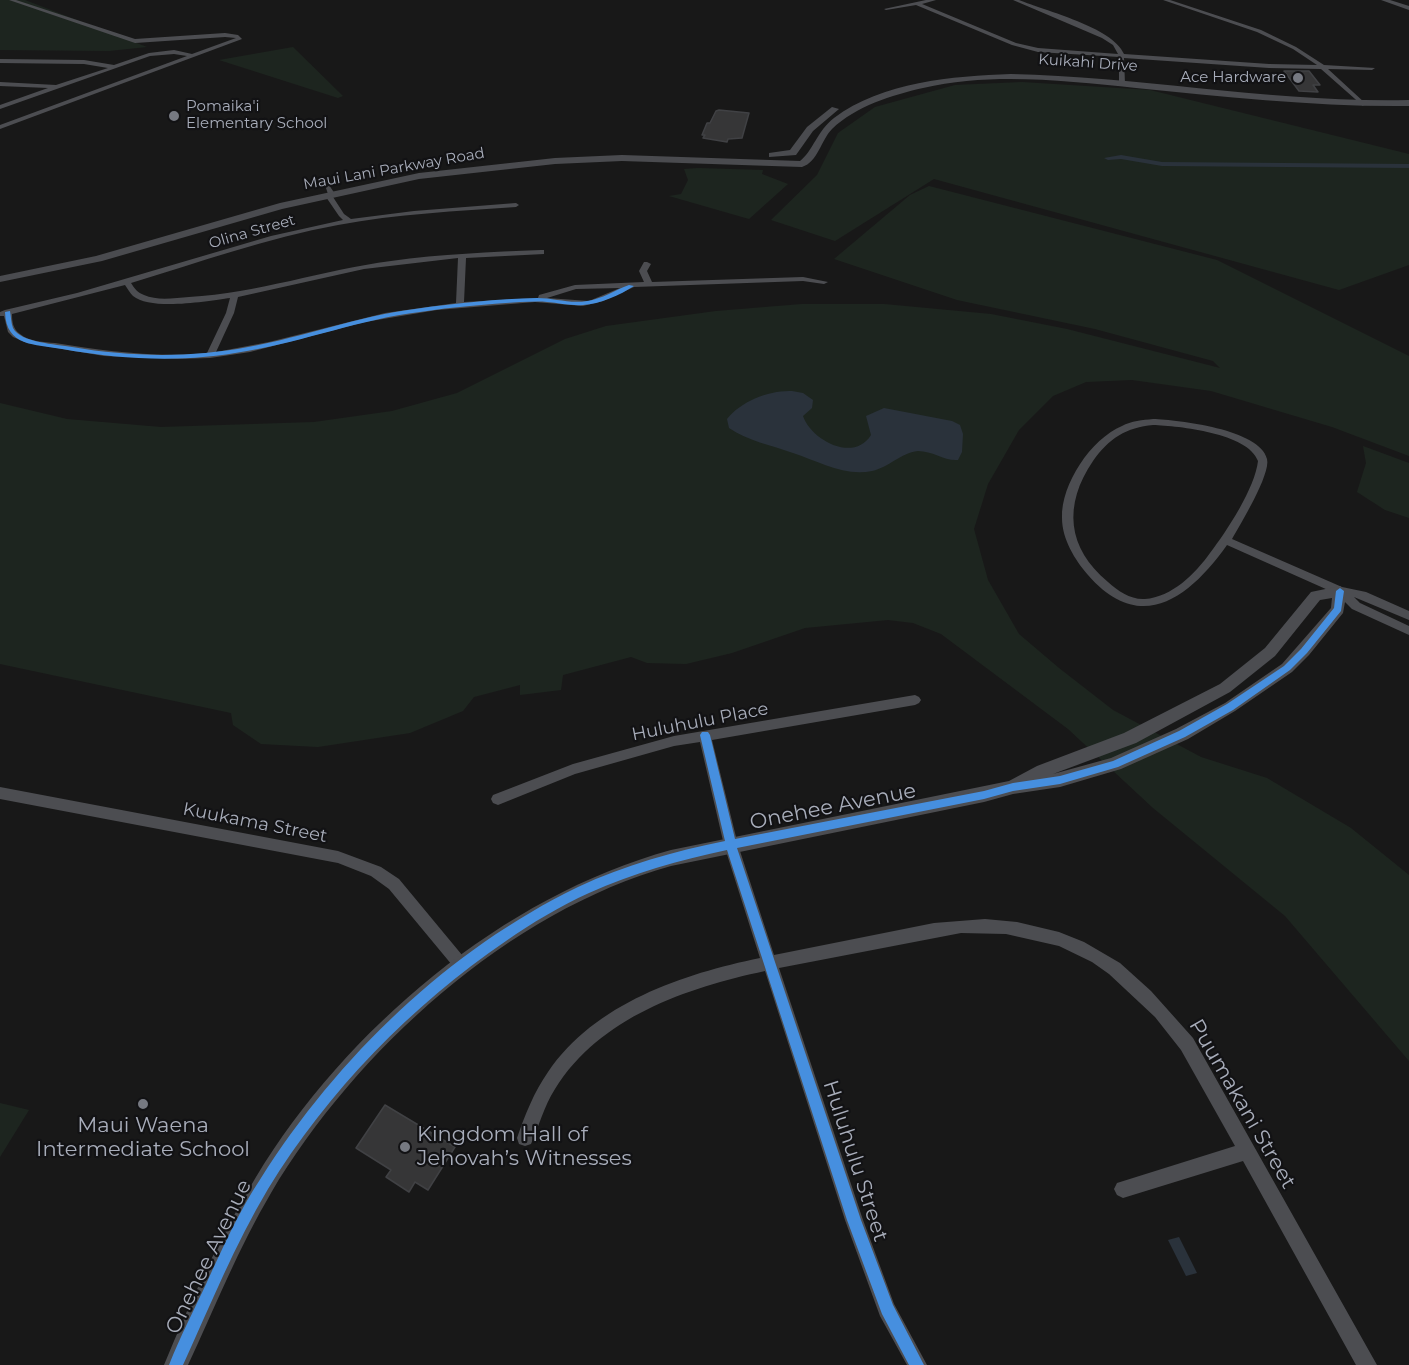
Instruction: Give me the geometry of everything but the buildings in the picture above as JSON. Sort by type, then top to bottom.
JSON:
[{"type":"main road","name":"Kuikahi Drive","points":[[790,154],[796,151],[810,129],[826,114],[865,95],[909,82],[946,75],[1002,72],[1058,73],[1303,101],[1363,104],[1409,103]]},
{"type":"main road","name":"Kuikahi Drive","points":[[802,164],[809,160],[822,135],[839,119],[877,99],[919,86],[962,79],[1061,78],[1306,96],[1355,98],[1409,96]]},
{"type":"main road","name":"Maui Lani Parkway Road","points":[[0,269],[98,249],[242,207],[454,163],[566,152],[622,150],[790,154]]},
{"type":"main road","name":"Maui Lani Parkway Road","points":[[0,279],[98,259],[330,190],[419,176],[555,161],[654,158],[802,164]]},
{"type":"street","points":[[0,127],[239,38],[225,35],[135,41],[11,0]]},
{"type":"street","points":[[886,9],[934,0]]},
{"type":"street","points":[[1015,0],[1101,34],[1112,41],[1120,54],[1122,81]]},
{"type":"street","points":[[1165,0],[1267,36],[1310,57],[1363,104]]},
{"type":"street","points":[[1384,0],[1409,8]]},
{"type":"street","points":[[916,3],[1023,47],[1269,66],[1372,68]]},
{"type":"street","points":[[4,106],[157,53],[174,52],[192,56]]},
{"type":"street","points":[[0,61],[84,62],[114,67]]},
{"type":"street","points":[[0,84],[39,84],[57,87]]},
{"type":"street","points":[[4,106],[17,108]]},
{"type":"street","points":[[28,112],[35,114]]},
{"type":"street","points":[[330,190],[339,194],[349,214],[348,220],[341,215],[329,197],[330,190]]},
{"type":"street","name":"Olina Street","points":[[4,313],[127,282],[348,220],[413,212],[516,205]]},
{"type":"street","points":[[127,282],[135,294],[154,300],[194,300],[234,296],[362,268],[462,255],[541,252]]},
{"type":"street","points":[[460,307],[462,255]]},
{"type":"street","points":[[647,264],[643,271],[649,285]]},
{"type":"street","points":[[536,300],[575,287],[792,279],[824,282]]},
{"type":"street","points":[[4,313],[14,335],[34,342],[146,357],[210,355],[257,347],[375,317],[536,300],[587,303],[605,299],[631,286]]},
{"type":"street","points":[[210,355],[230,313],[234,296]]},
{"type":"street","points":[[1153,422],[1189,425],[1244,442],[1254,448],[1263,459],[1248,502],[1227,541],[1206,566],[1170,597],[1158,602],[1142,603],[1121,597],[1114,592],[1094,575],[1082,560],[1070,534],[1068,507],[1074,486],[1087,463],[1094,453],[1122,429],[1153,422]]},
{"type":"street","points":[[1227,541],[1340,591],[1362,595],[1409,616]]},
{"type":"street","points":[[1340,591],[1356,606],[1409,631]]},
{"type":"street","name":"Onehee Avenue","points":[[176,1365],[265,1183],[316,1110],[394,1023],[462,966],[513,930],[573,895],[636,868],[698,851],[984,795],[1013,787],[1060,780],[1115,764],[1182,734],[1230,707],[1287,668],[1338,609],[1340,591],[1316,596],[1270,652],[1225,688],[1130,738],[1043,771],[1013,787]]},
{"type":"street","name":"Huluhulu Place","points":[[498,799],[610,757],[705,735],[915,700]]},
{"type":"street","name":"Huluhulu Street","points":[[705,735],[731,845],[854,1220],[887,1309],[916,1365]]},
{"type":"street","name":"Kuukama Street","points":[[0,793],[338,857],[376,871],[394,884],[462,966]]},
{"type":"street","name":"Puumakani Street","points":[[525,1138],[549,1083],[578,1050],[613,1021],[645,1002],[680,986],[771,963],[973,926],[1013,927],[1061,940],[1101,960],[1133,983],[1164,1014],[1205,1072],[1366,1365]]},
{"type":"street","points":[[1123,1188],[1247,1151]]},
{"type":"shaded area","points":[[0,0],[25,0],[147,47],[109,51],[0,50]]},
{"type":"shaded area","points":[[293,47],[343,96],[338,98],[219,60]]},
{"type":"shaded area","points":[[1022,82],[1150,90],[1409,154],[1409,265],[1339,290],[934,179],[835,241],[771,220],[817,175],[838,133],[875,107],[955,85]]},
{"type":"shaded area","points":[[684,169],[763,170],[762,174],[788,184],[749,219],[669,196],[681,194],[688,180]]},
{"type":"shaded area","points":[[929,186],[1217,260],[1409,356],[1409,456],[1332,427],[1211,391],[1132,380],[1086,382],[1053,396],[1019,430],[988,484],[974,529],[988,580],[1019,634],[1059,668],[1113,710],[1201,757],[1267,778],[1351,828],[1409,875],[1409,1061],[1285,916],[1153,808],[1068,729],[941,634],[913,623],[888,620],[805,628],[732,653],[686,664],[647,663],[631,657],[563,675],[561,690],[520,695],[520,685],[474,697],[463,711],[410,733],[318,747],[261,744],[233,725],[231,713],[0,664],[0,403],[67,419],[161,427],[314,422],[392,411],[457,393],[565,339],[606,326],[716,311],[802,304],[884,304],[991,314],[1067,329],[1220,368],[1213,361],[1095,329],[957,300],[834,259],[910,195]]},
{"type":"shaded area","points":[[775,392],[803,393],[813,400],[812,408],[803,416],[815,433],[834,445],[844,448],[864,443],[871,435],[866,416],[884,408],[952,421],[960,425],[963,434],[962,452],[958,460],[953,460],[929,453],[912,452],[872,471],[852,472],[752,440],[729,428],[727,419],[748,402]]},
{"type":"shaded area","points":[[1363,446],[1409,463],[1409,518],[1385,510],[1357,492],[1366,463]]},
{"type":"shaded area","points":[[0,1103],[29,1110],[0,1157]]},
{"type":"shaded area","points":[[1179,1237],[1197,1273],[1186,1276],[1168,1240]]},
{"type":"waterway","points":[[1108,158],[1121,157],[1162,164],[1409,166]]},
{"type":"cycle path","points":[[8,312],[11,330],[30,342],[128,356],[202,356],[250,349],[385,315],[469,304],[519,301],[589,303],[631,286]]},
{"type":"cycle path","points":[[176,1365],[240,1228],[264,1184],[297,1135],[335,1087],[379,1040],[426,996],[476,955],[529,920],[583,890],[637,868],[724,846],[984,795],[1013,787],[1060,780],[1115,764],[1182,734],[1230,707],[1287,668],[1338,609],[1340,591]]},
{"type":"cycle path","points":[[705,735],[731,845],[854,1220],[887,1309],[917,1365]]},
{"type":"place","name":"Ace Hardware","points":[[1298,78]]},
{"type":"place","name":"Pomaika'i Elementary School","points":[[174,116]]},
{"type":"place","name":"Maui Waena Intermediate School","points":[[143,1104]]},
{"type":"place","name":"Kingdom Hall of Jehovah’s Witnesses","points":[[405,1147]]}]
